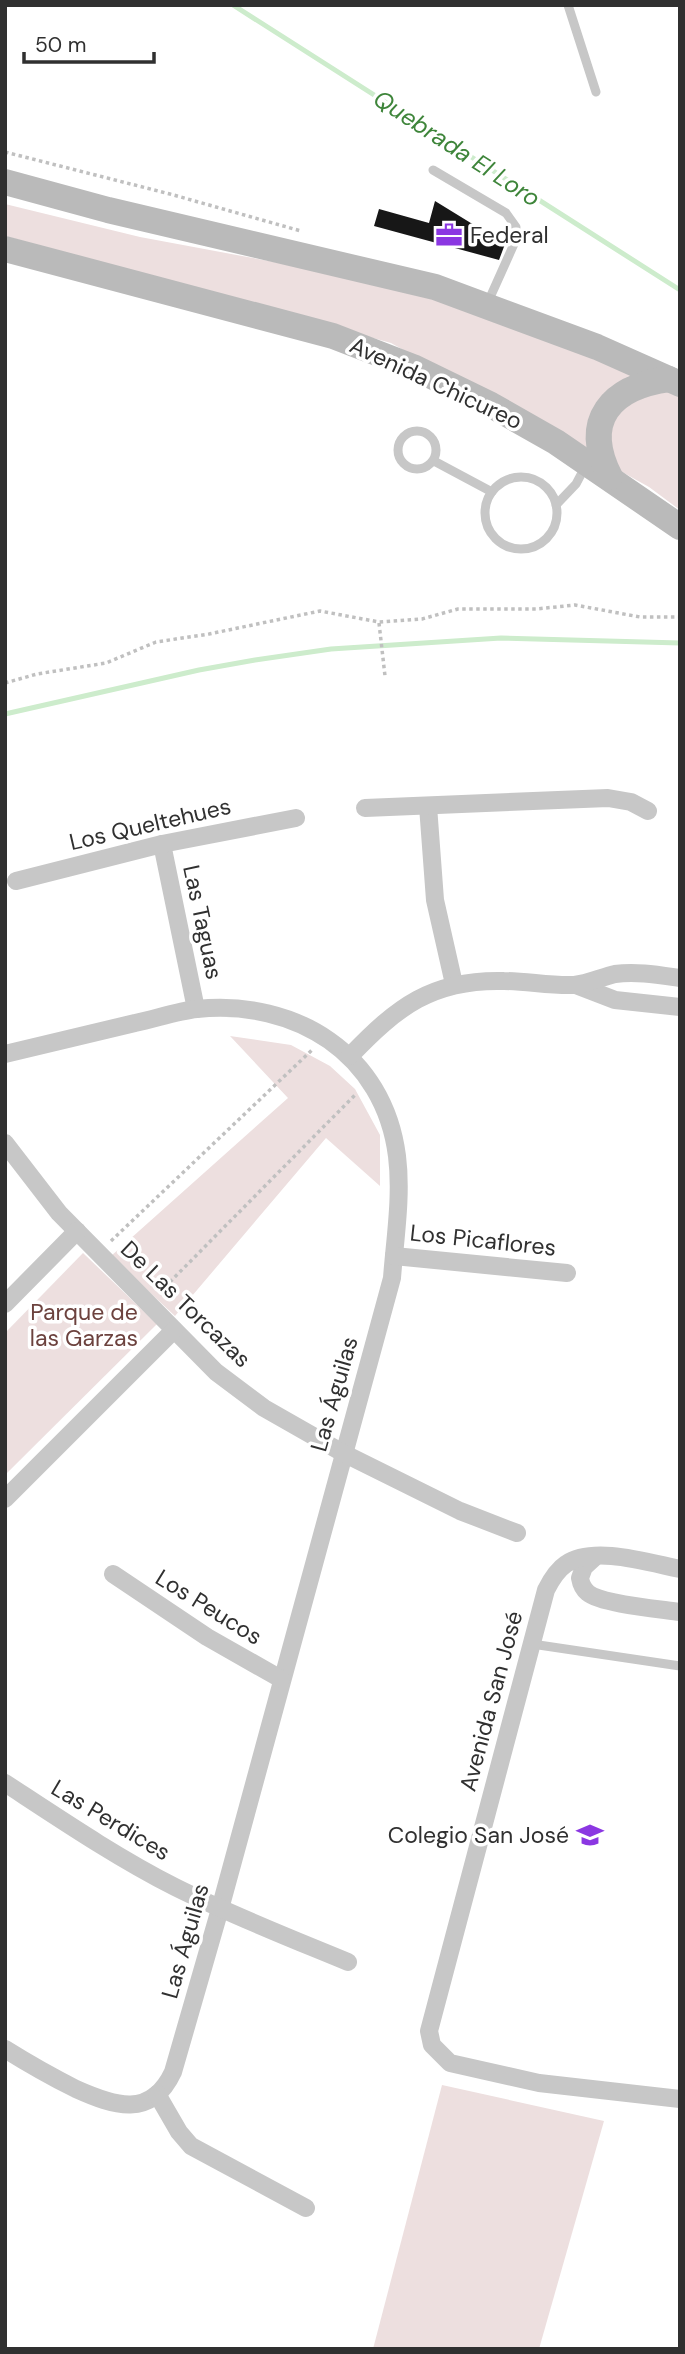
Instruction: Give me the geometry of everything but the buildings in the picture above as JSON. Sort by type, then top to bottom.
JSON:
[{"type":"main road","points":[[5,182],[97,207],[435,287],[597,347],[675,381]]},
{"type":"main road","name":"Avenida Chicureo","points":[[5,249],[333,336],[413,367],[524,423],[610,477],[680,527]]},
{"type":"main road","points":[[610,477],[602,460],[598,438],[599,428],[608,408],[631,390],[675,381]]},
{"type":"street","points":[[365,808],[608,798],[631,802],[648,811]]},
{"type":"street","points":[[428,806],[435,900],[454,984]]},
{"type":"street","name":"Los Queltehues","points":[[16,881],[162,844],[296,818]]},
{"type":"street","name":"Las Taguas","points":[[162,844],[196,1009]]},
{"type":"street","points":[[350,1056],[397,1013],[437,990],[454,984],[503,981],[576,985],[618,974],[637,973],[680,978]]},
{"type":"street","points":[[576,985],[615,1000],[680,1007]]},
{"type":"street","name":"Las Águilas","points":[[5,1054],[196,1009],[239,1009],[268,1013],[302,1025],[325,1037],[350,1056],[370,1080],[388,1117],[397,1154],[399,1183],[391,1278],[220,1909],[173,2072],[157,2094]]},
{"type":"street","name":"De Las Torcazas","points":[[5,1143],[59,1213],[216,1372],[264,1408],[343,1453],[460,1511],[517,1533]]},
{"type":"street","points":[[5,1304],[77,1231]]},
{"type":"street","name":"Los Picaflores","points":[[394,1255],[567,1273]]},
{"type":"street","points":[[5,1499],[174,1330]]},
{"type":"street","name":"Avenida San José","points":[[680,1569],[603,1555],[575,1559],[565,1564],[551,1581],[429,2031],[432,2045],[450,2063],[540,2083],[680,2099]]},
{"type":"street","points":[[596,1556],[584,1567],[580,1578],[584,1589],[593,1596],[680,1612]]},
{"type":"street","name":"Los Peucos","points":[[113,1574],[207,1637],[281,1679]]},
{"type":"street","name":"Las Perdices","points":[[5,1783],[172,1885],[220,1909],[348,1962]]},
{"type":"street","points":[[5,2049],[54,2078],[113,2104],[138,2104],[157,2094],[178,2132],[191,2146],[306,2208]]},
{"type":"lane","points":[[568,5],[596,92]]},
{"type":"lane","points":[[433,170],[506,213],[516,227],[514,244],[486,306]]},
{"type":"lane","points":[[408,433],[426,433],[437,448],[433,461],[424,469],[411,469],[398,455],[399,442],[408,433]]},
{"type":"lane","points":[[433,461],[492,492]]},
{"type":"lane","points":[[556,505],[576,484],[587,462]]},
{"type":"lane","points":[[510,479],[533,480],[551,494],[556,505],[554,528],[538,545],[526,549],[514,549],[494,537],[485,515],[486,503],[492,492],[510,479]]},
{"type":"lane","points":[[532,1644],[680,1666]]},
{"type":"path","points":[[5,683],[37,674],[106,663],[156,642],[320,611],[379,622],[422,619],[458,609],[536,609],[575,605],[640,617],[680,617]]},
{"type":"path","points":[[379,622],[385,676]]},
{"type":"path","points":[[98,1253],[325,1037]]},
{"type":"path","points":[[148,1304],[370,1080]]},
{"type":"green space","points":[[5,204],[140,237],[387,283],[560,343],[680,393],[680,510],[649,487],[391,343],[5,236]]},
{"type":"green space","points":[[230,1036],[291,1045],[330,1066],[355,1089],[380,1135],[380,1186],[326,1138],[175,1316],[111,1256],[288,1098]]},
{"type":"green space","name":"Parque de las Garzas","points":[[83,1253],[157,1324],[5,1475],[5,1333]]},
{"type":"green space","points":[[442,2085],[604,2121],[539,2349],[373,2349]]},
{"type":"waterway","name":"Quebrada El Loro","points":[[233,5],[680,290]]},
{"type":"waterway","points":[[5,714],[199,670],[331,649],[501,638],[680,643]]},
{"type":"place","name":"Federal","points":[[449,235]]},
{"type":"place","name":"Colegio San José","points":[[590,1835]]}]
